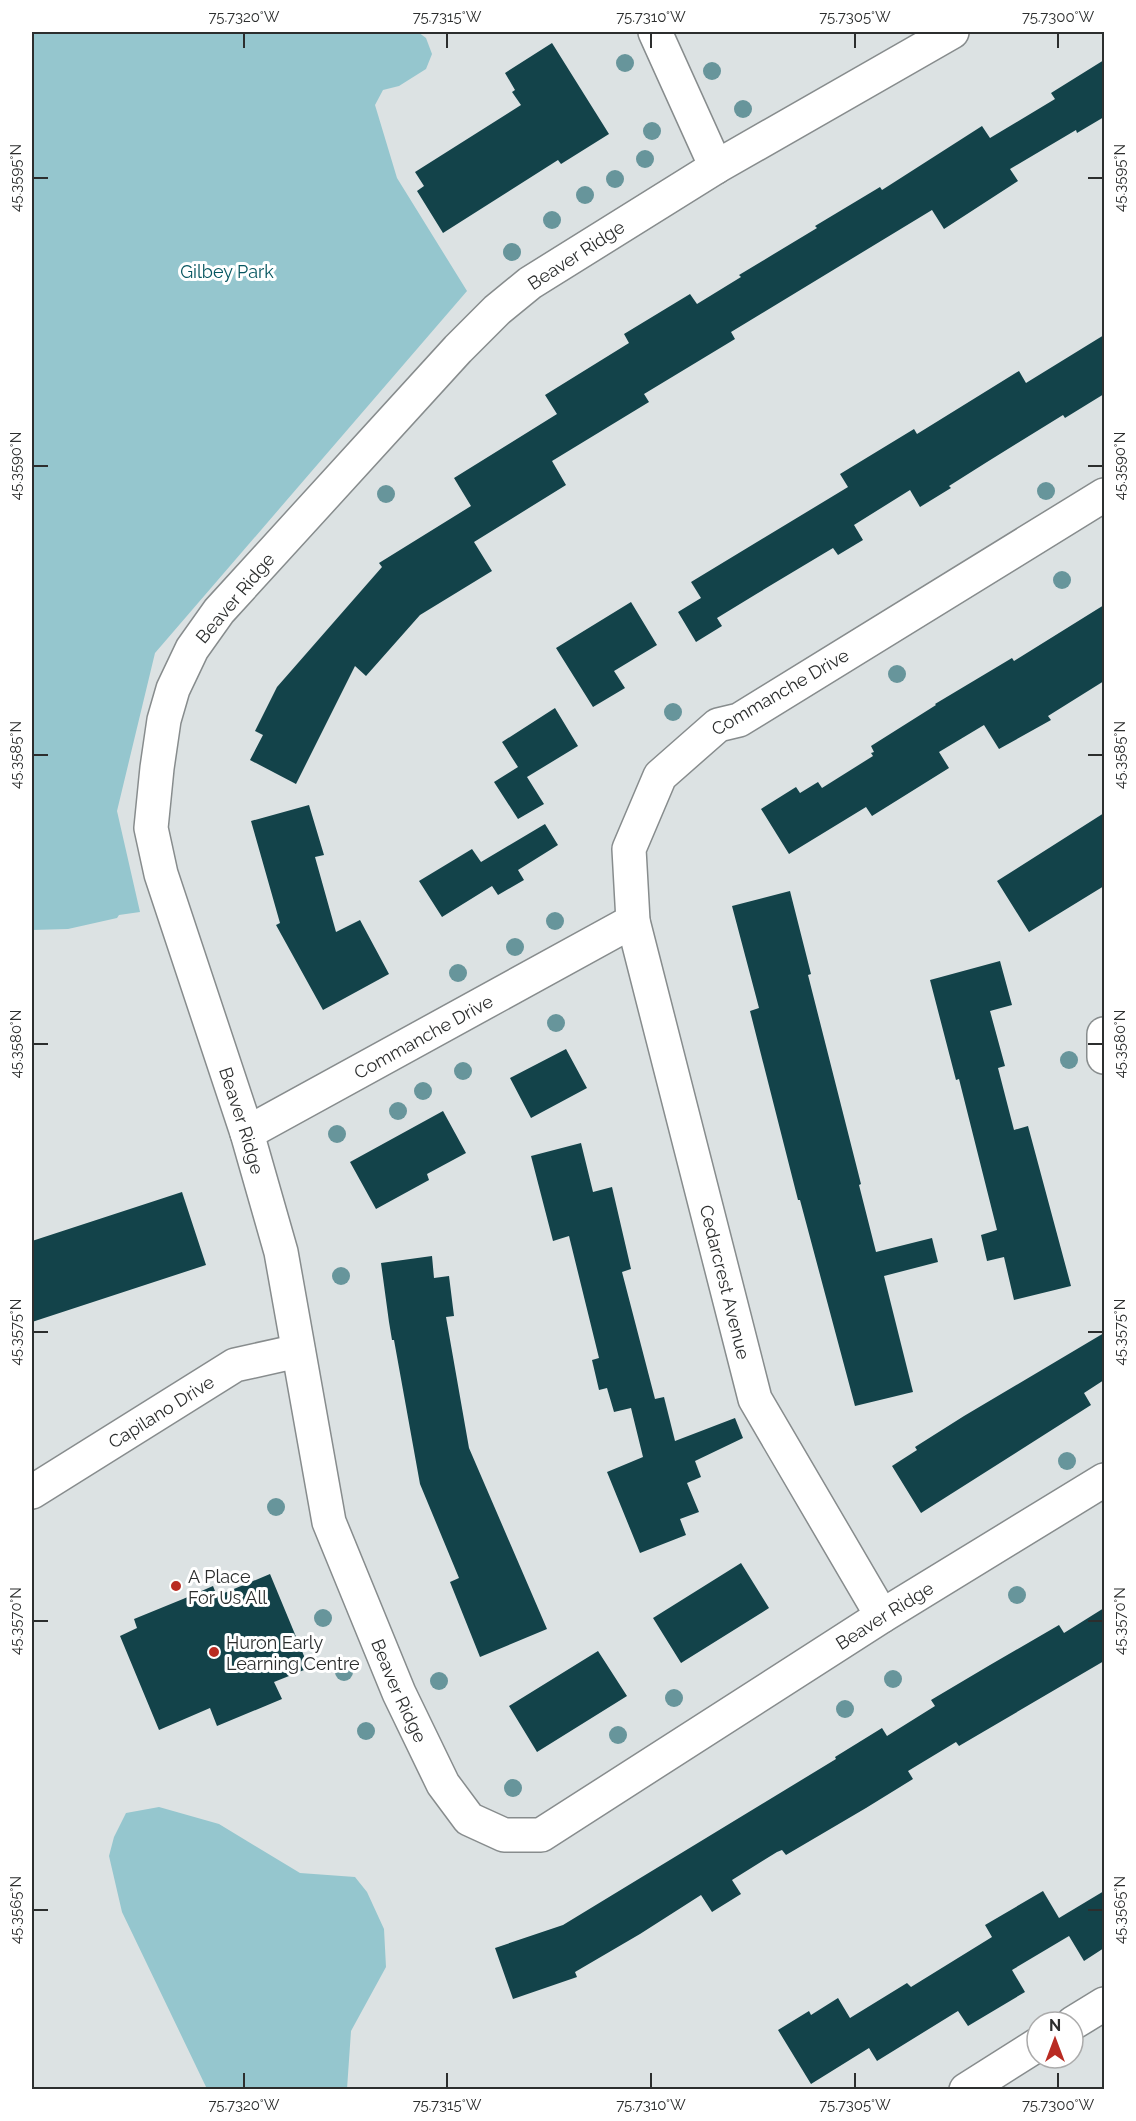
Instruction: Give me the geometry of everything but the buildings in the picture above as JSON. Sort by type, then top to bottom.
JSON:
[{"type":"street","points":[[656,32],[716,167]]},
{"type":"street","name":"Beaver Ridge","points":[[952,32],[716,167],[530,283],[497,310],[458,349],[219,611],[192,649],[173,689],[164,720],[151,828],[161,874],[247,1133],[281,1252],[329,1522],[399,1693],[443,1785],[469,1819],[504,1835],[541,1835],[882,1616],[1104,1480]]},
{"type":"street","name":"Commanche Drive","points":[[247,1133],[633,921],[629,849],[660,776],[718,725],[739,720],[1104,495]]},
{"type":"street","name":"Cedarcrest Avenue","points":[[633,921],[755,1399],[882,1616]]},
{"type":"street","points":[[1104,1034],[1104,1057]]},
{"type":"street","name":"Capilano Drive","points":[[32,1492],[235,1365],[298,1351]]},
{"type":"street","points":[[1085,2016],[1104,2004]]},
{"type":"street","points":[[966,2090],[1025,2053]]},
{"type":"green space","name":"Gilbey Park","points":[[32,32],[418,32],[426,38],[432,54],[426,69],[399,86],[383,90],[375,105],[397,178],[467,291],[155,653],[117,811],[140,912],[119,915],[117,918],[68,929],[32,930]]},
{"type":"green space","points":[[159,1807],[219,1824],[300,1873],[355,1877],[367,1892],[384,1929],[386,1967],[351,2031],[347,2089],[207,2089],[122,1912],[109,1856],[114,1837],[126,1813]]},
{"type":"place","name":"A Place For Us All","points":[[176,1586]]},
{"type":"place","name":"Huron Early Learning Centre","points":[[214,1652]]}]
